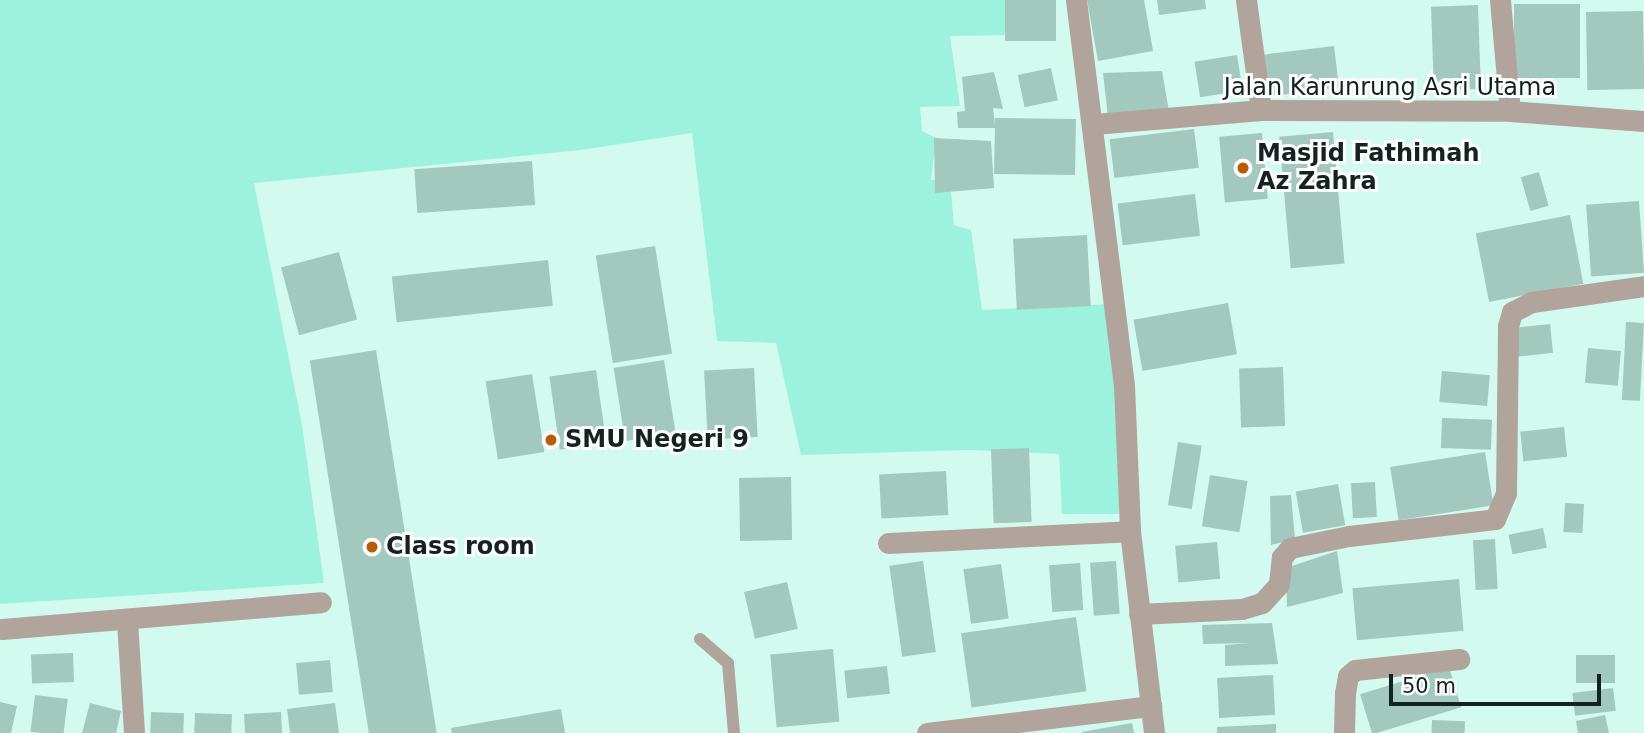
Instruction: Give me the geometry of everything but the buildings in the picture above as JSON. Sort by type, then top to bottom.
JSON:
[{"type":"street","points":[[1076,0],[1094,124],[1124,386],[1130,531],[1154,733]]},
{"type":"street","points":[[1246,0],[1261,110]]},
{"type":"street","points":[[1500,0],[1510,111]]},
{"type":"street","name":"Jalan Karunrung Asri Utama","points":[[1094,124],[1261,110],[1510,111],[1644,121]]},
{"type":"street","points":[[1139,614],[1242,609],[1262,603],[1279,584],[1282,556],[1290,548],[1349,536],[1495,519],[1506,493],[1508,326],[1512,313],[1532,302],[1644,286]]},
{"type":"street","points":[[888,543],[1130,531]]},
{"type":"street","points":[[2,629],[127,621],[321,602]]},
{"type":"street","points":[[127,621],[134,733]]},
{"type":"street","points":[[1343,733],[1346,684],[1354,670],[1459,659]]},
{"type":"street","points":[[927,733],[1151,706]]},
{"type":"lane","points":[[699,639],[727,663],[734,733]]},
{"type":"green space","points":[[0,0],[1017,0],[1020,35],[950,36],[960,106],[920,107],[922,131],[936,138],[931,180],[950,181],[954,225],[971,230],[982,310],[1111,304],[1128,514],[1062,514],[1059,454],[968,450],[801,455],[776,343],[717,341],[692,133],[581,150],[254,183],[302,425],[324,583],[0,604]]},
{"type":"place","name":"Masjid Fathimah Az Zahra","points":[[1243,168]]},
{"type":"place","name":"SMU Negeri 9","points":[[551,440]]},
{"type":"place","name":"Class room","points":[[372,547]]}]
